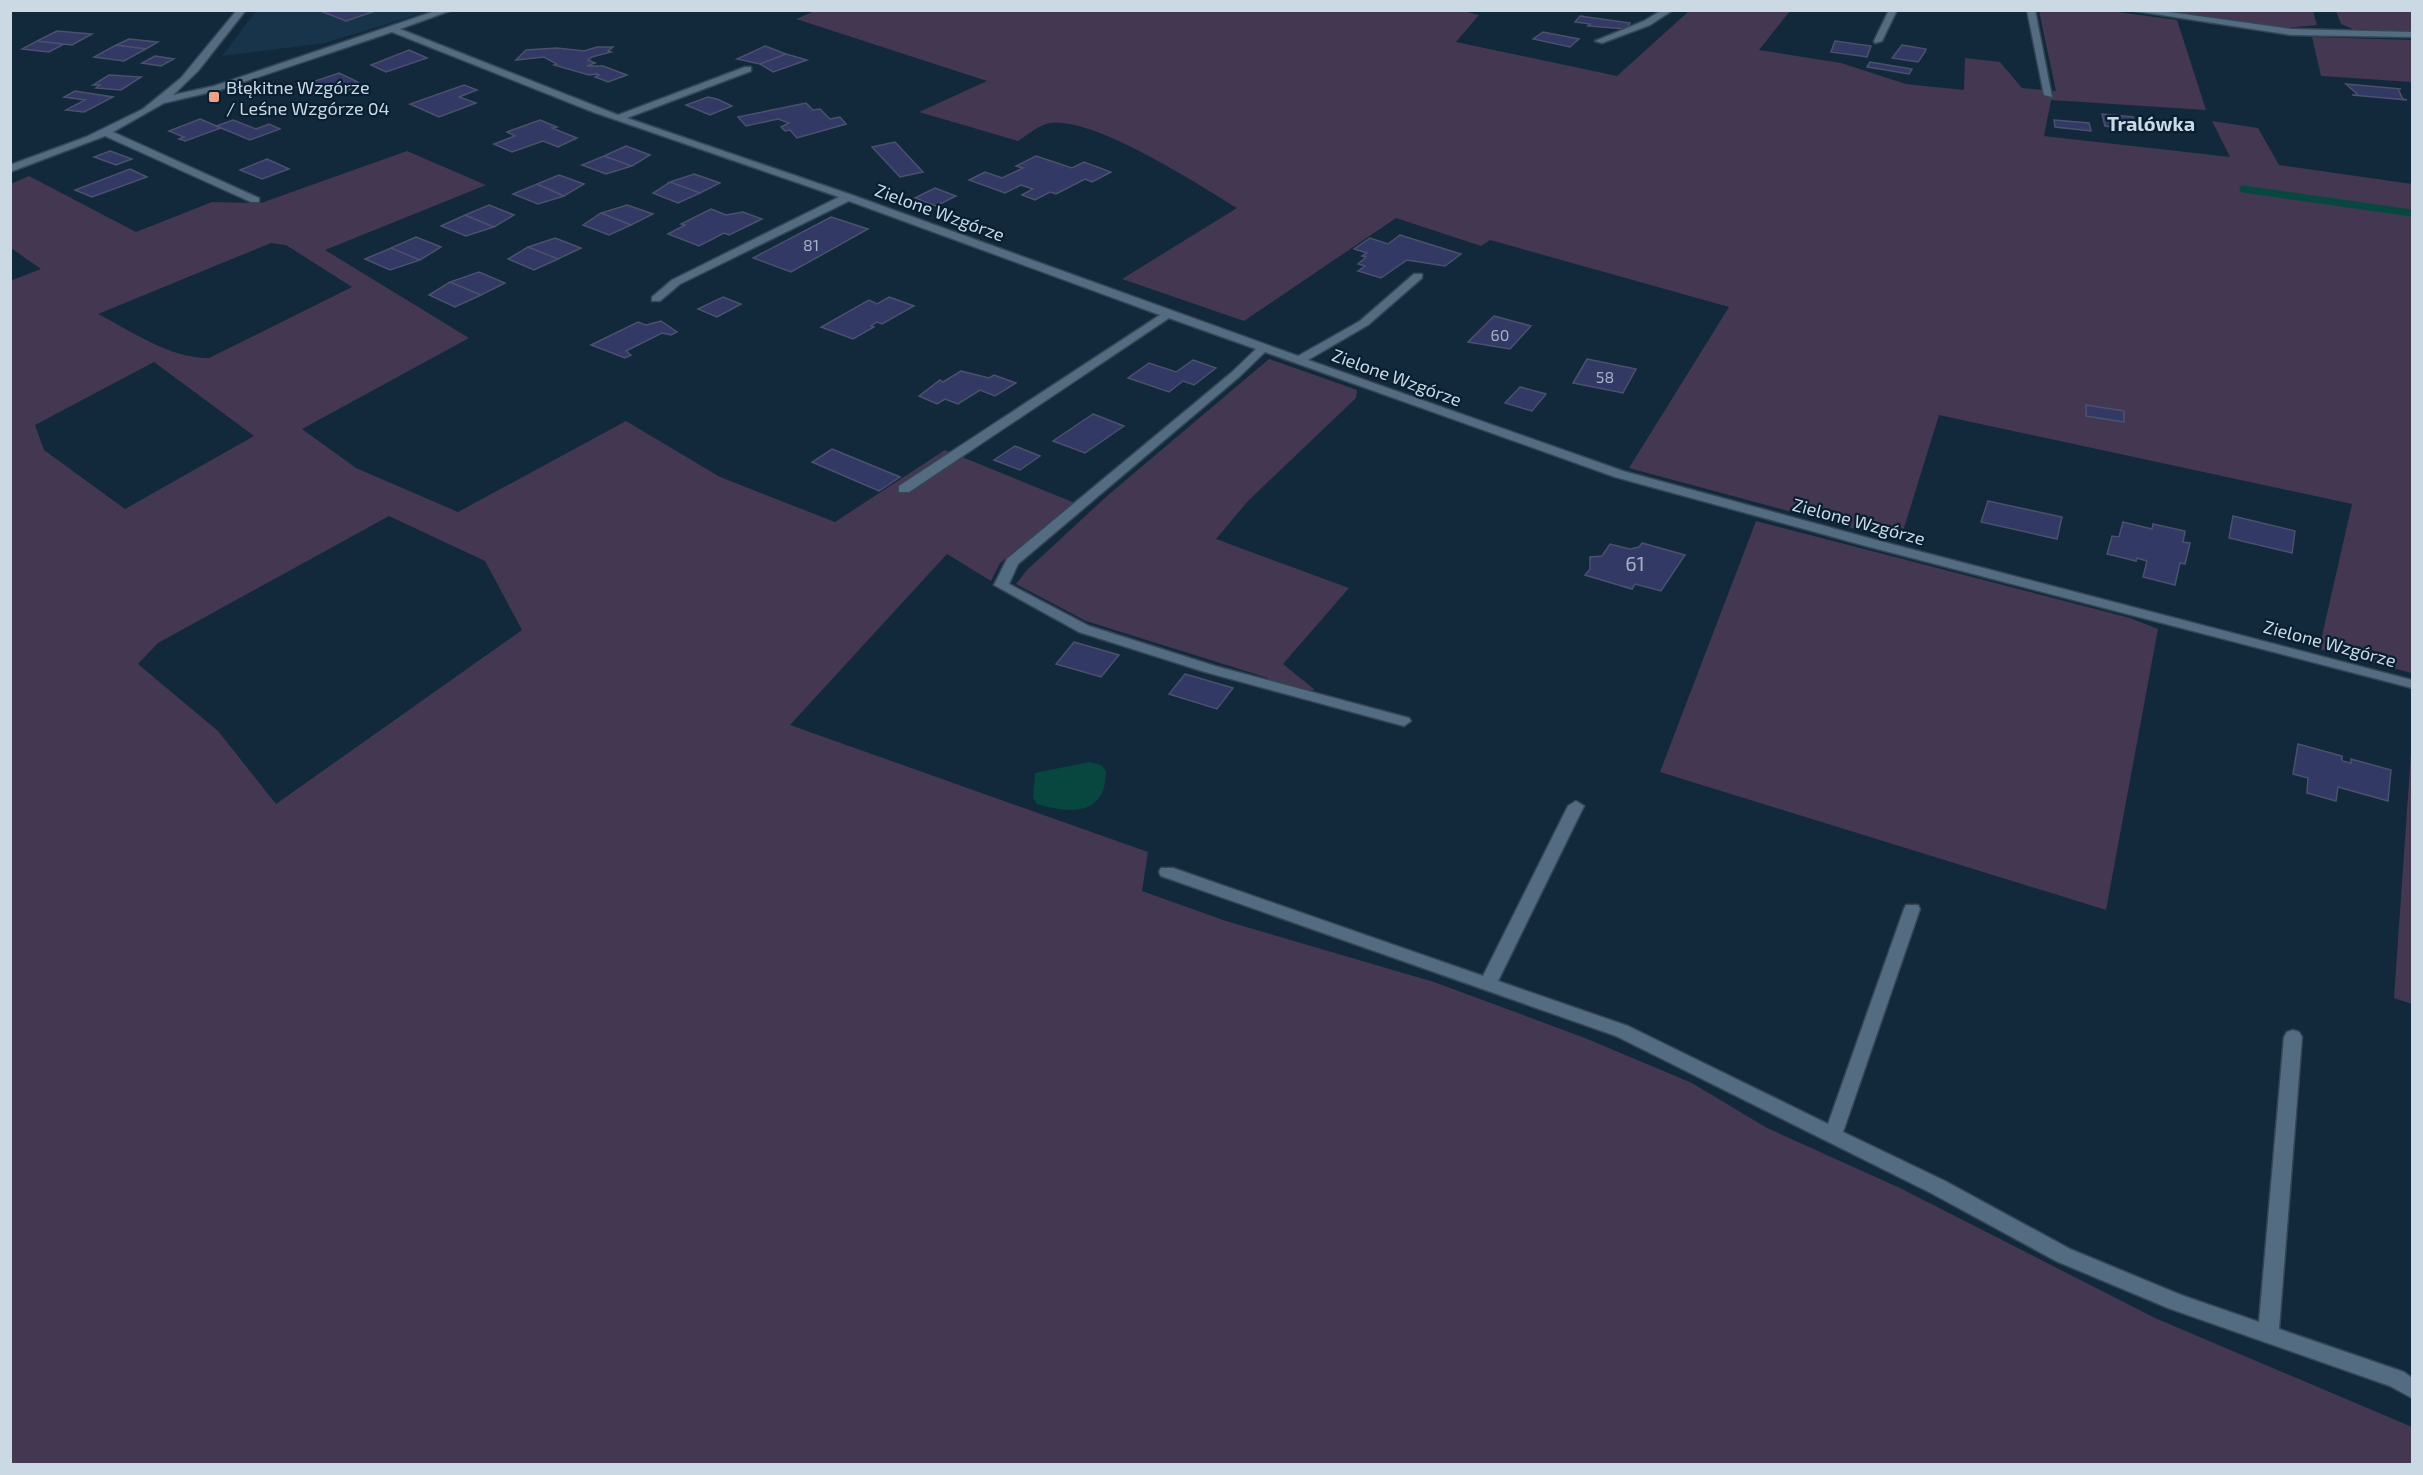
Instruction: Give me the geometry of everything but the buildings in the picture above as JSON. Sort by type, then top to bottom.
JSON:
[{"type":"street","points":[[10,169],[103,131],[161,101],[187,78],[242,10]]},
{"type":"street","points":[[161,101],[217,88],[448,10]]},
{"type":"street","points":[[1599,41],[1647,22],[1669,10]]},
{"type":"street","points":[[1878,41],[1893,10]]},
{"type":"street","points":[[2031,10],[2049,95]]},
{"type":"street","points":[[2133,10],[2291,32],[2412,35]]},
{"type":"street","name":"Zielone Wzgórze","points":[[393,29],[618,118],[848,197],[1298,361],[1619,474],[1859,540],[2412,684]]},
{"type":"street","points":[[618,118],[747,69]]},
{"type":"street","points":[[103,131],[255,200]]},
{"type":"street","points":[[656,299],[676,282],[848,197]]},
{"type":"street","points":[[1298,361],[1364,323],[1418,276]]},
{"type":"street","points":[[904,489],[1168,314]]},
{"type":"street","points":[[1263,348],[1012,562],[1001,585],[1084,628],[1210,669],[1404,721]]},
{"type":"street","points":[[1488,983],[1576,806]]},
{"type":"street","points":[[1167,872],[1622,1031],[1938,1187],[2063,1255],[2175,1302],[2397,1379],[2412,1389]]},
{"type":"street","points":[[1833,1135],[1912,909]]},
{"type":"street","points":[[2268,1334],[2293,1037]]},
{"type":"shaded area","points":[[817,10],[1463,11],[1479,15],[1456,42],[1617,76],[1689,11],[1790,11],[1759,50],[1841,63],[1906,84],[1964,90],[1965,58],[2000,62],[2022,88],[2056,91],[2039,11],[2111,11],[2177,20],[2206,110],[2051,100],[2044,136],[2230,157],[2212,121],[2258,128],[2279,165],[2412,184],[2412,673],[2319,649],[2352,504],[1939,415],[1900,541],[1629,468],[1729,307],[1490,240],[1481,246],[1396,218],[1244,321],[1122,279],[1237,208],[1143,153],[1088,129],[1065,123],[1046,124],[1018,141],[919,112],[987,81],[796,19]]},
{"type":"shaded area","points":[[256,11],[429,11],[325,43],[222,56]]},
{"type":"shaded area","points":[[2157,11],[2313,11],[2317,25],[2286,28]]},
{"type":"shaded area","points":[[2336,11],[2412,11],[2412,32],[2353,29],[2341,24]]},
{"type":"shaded area","points":[[2312,37],[2412,40],[2412,82],[2321,76]]},
{"type":"shaded area","points":[[407,151],[486,185],[325,250],[469,338],[302,429],[356,468],[458,512],[626,421],[720,477],[835,522],[945,450],[1075,503],[1000,563],[991,581],[947,554],[790,725],[1148,852],[1142,891],[1226,921],[1434,982],[1585,1038],[1692,1083],[1767,1128],[1900,1188],[2155,1318],[2412,1427],[2412,1464],[11,1464],[10,281],[41,269],[11,248],[11,184],[29,176],[136,232],[212,202],[261,203]],"holes":[[[271,243],[286,245],[352,287],[209,358],[194,357],[166,349],[98,314]],[[154,362],[254,436],[125,509],[44,450],[35,425]],[[389,516],[485,561],[522,630],[276,804],[218,731],[138,664],[158,643]]]},
{"type":"shaded area","points":[[1269,359],[1357,390],[1356,398],[1248,501],[1216,539],[1349,588],[1283,664],[1315,690],[1271,690],[1268,678],[1086,621],[1016,584],[1027,570],[1107,496]]},
{"type":"shaded area","points":[[1756,521],[2130,618],[2158,629],[2106,910],[1660,772]]},
{"type":"shaded area","points":[[2412,738],[2412,1004],[2394,998]]},
{"type":"shaded area","points":[[1089,762],[1101,765],[1106,771],[1100,797],[1093,804],[1073,810],[1037,804],[1033,798],[1035,773]]},
{"type":"waterway","points":[[2243,189],[2412,213]]},
{"type":"place","name":"Błękitne Wzgórze / Leśne Wzgórze 04","points":[[214,97]]},
{"type":"district","name":"Tralówka","points":[[2151,123]]}]
